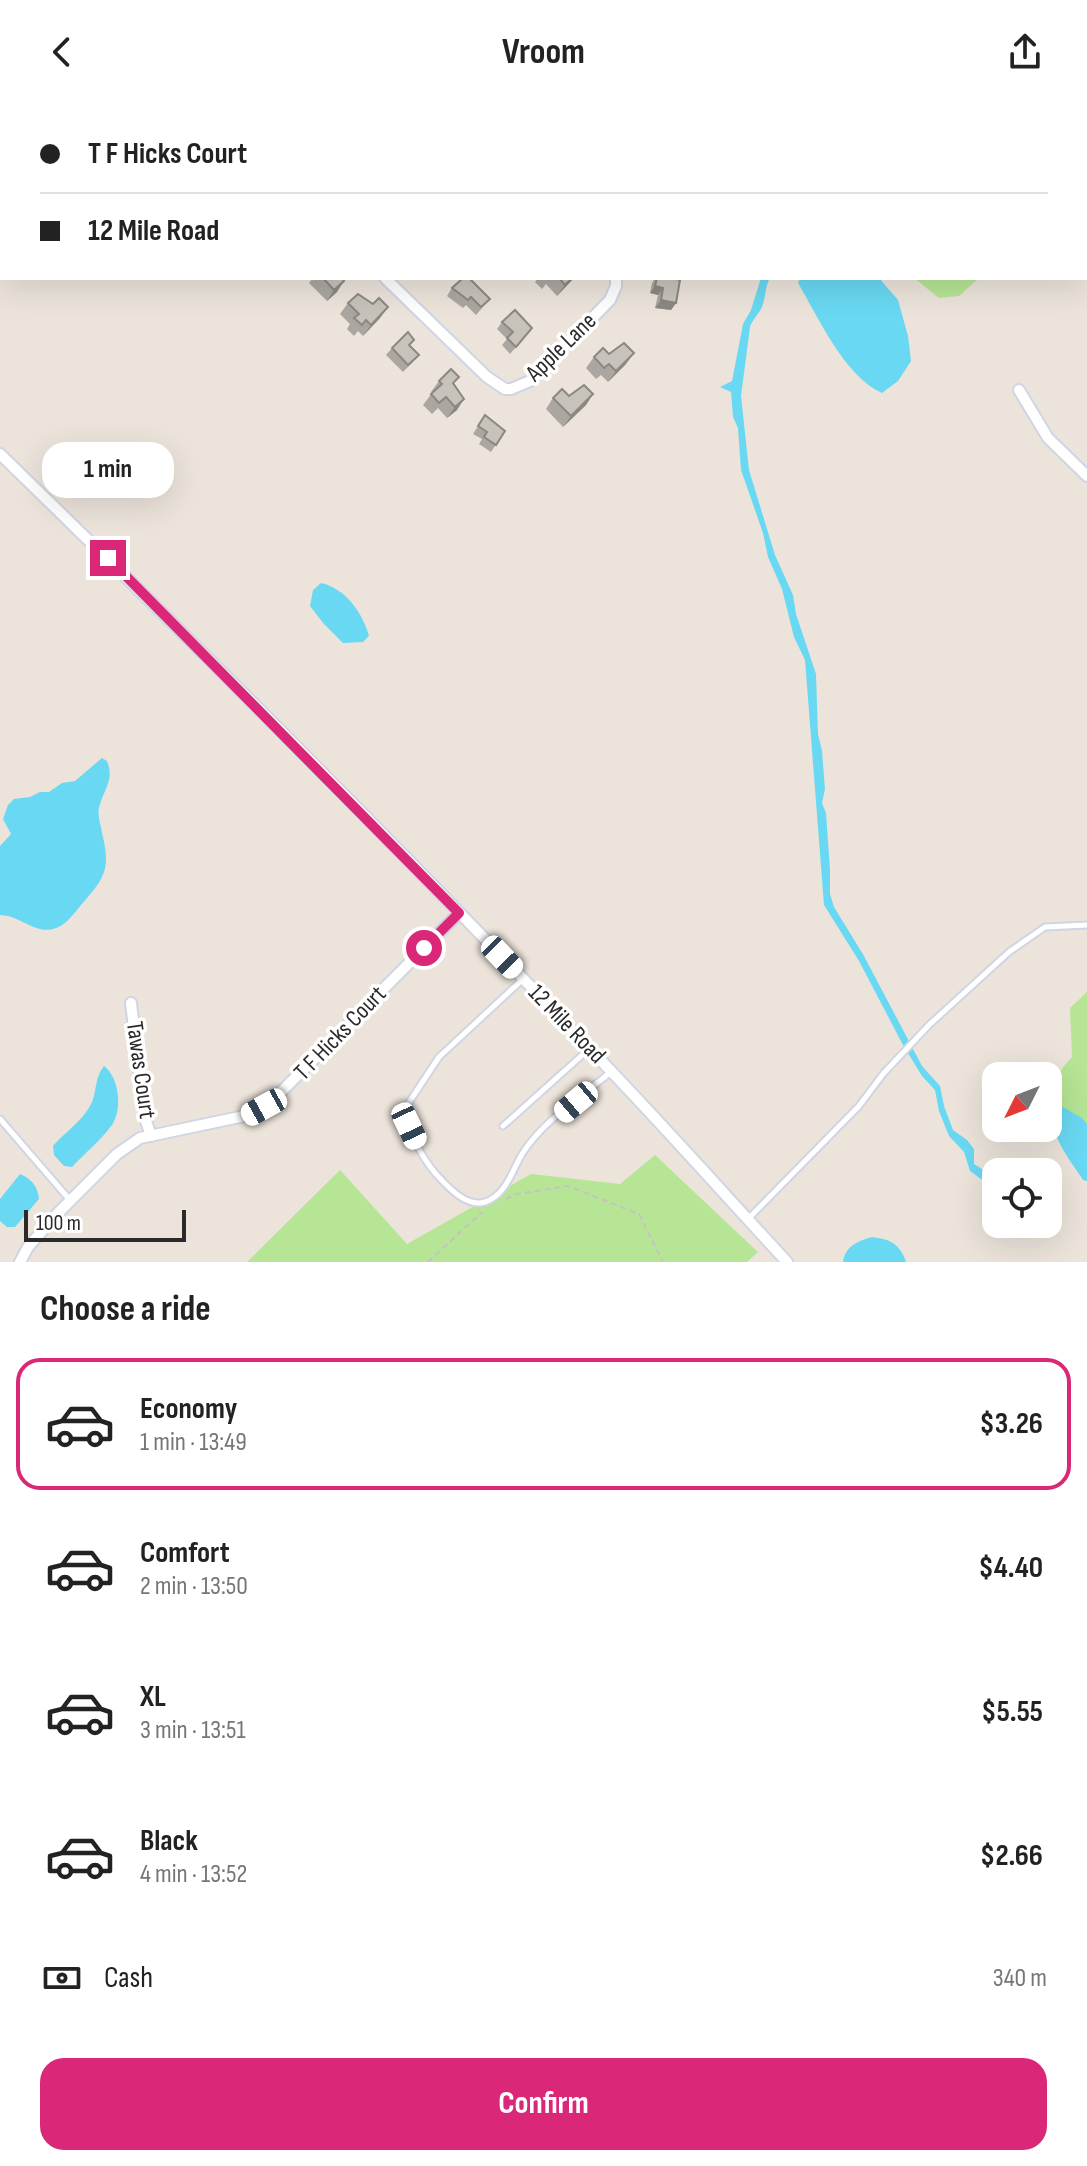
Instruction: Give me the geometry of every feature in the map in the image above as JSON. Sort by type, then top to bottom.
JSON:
[{"type":"street","name":"Apple Lane","points":[[387,280],[487,377],[497,385],[511,389],[530,381],[610,300],[616,280]]},
{"type":"street","points":[[1019,390],[1048,438],[1087,476]]},
{"type":"street","name":"12 Mile Road","points":[[0,454],[229,678],[459,913],[612,1071],[787,1262]]},
{"type":"street","name":"T F Hicks Court","points":[[20,1262],[28,1247],[70,1200],[117,1154],[140,1138],[249,1115],[264,1107],[459,913]]},
{"type":"street","name":"Tawas Court","points":[[131,1003],[145,1118],[151,1136]]},
{"type":"lane","points":[[747,1219],[849,1116],[929,1025],[1009,952],[1045,927],[1087,925]]},
{"type":"lane","points":[[523,979],[439,1057],[406,1107],[409,1126],[424,1157],[436,1173],[464,1199],[477,1204],[488,1201],[500,1193],[536,1137],[612,1071]]},
{"type":"lane","points":[[503,1126],[590,1048]]},
{"type":"lane","points":[[0,1119],[70,1200]]},
{"type":"path","points":[[505,1200],[516,1194],[568,1186],[582,1191],[639,1214],[663,1262]]},
{"type":"path","points":[[428,1262],[483,1212]]},
{"type":"green space","points":[[916,280],[977,280],[959,296],[939,298]]},
{"type":"green space","points":[[1087,992],[1087,1124],[1082,1118],[1062,1113],[1062,1070],[1072,1057],[1070,1008]]},
{"type":"green space","points":[[655,1155],[758,1252],[747,1262],[247,1262],[340,1170],[407,1244],[531,1174],[620,1184]]},
{"type":"water","points":[[760,280],[769,280],[762,307],[750,327],[741,396],[749,470],[775,555],[793,595],[796,614],[816,674],[830,894],[834,907],[864,956],[922,1066],[940,1086],[953,1130],[974,1149],[974,1164],[982,1170],[982,1180],[970,1171],[964,1152],[949,1136],[935,1090],[922,1076],[903,1045],[859,961],[824,905],[805,660],[794,637],[782,589],[768,557],[741,470],[731,392],[720,387],[732,381],[743,324]]},
{"type":"water","points":[[799,280],[881,280],[898,300],[908,336],[911,361],[898,381],[882,393],[856,374],[824,329],[798,283]]},
{"type":"water","points":[[321,583],[338,590],[357,610],[369,636],[363,642],[343,643],[310,606],[313,590]]},
{"type":"water","points":[[102,758],[107,761],[110,774],[99,811],[106,856],[101,880],[68,920],[53,929],[40,929],[0,915],[0,846],[11,834],[3,819],[8,805],[14,799],[49,792],[62,783],[75,781]]},
{"type":"water","points":[[104,1066],[116,1085],[118,1111],[103,1136],[72,1167],[64,1166],[54,1155],[53,1146],[89,1108]]},
{"type":"water","points":[[1062,1107],[1087,1124],[1087,1181],[1083,1180],[1060,1142]]},
{"type":"water","points":[[20,1174],[33,1184],[39,1199],[15,1227],[7,1227],[0,1221],[0,1199]]},
{"type":"water","points":[[872,1237],[894,1244],[906,1262],[843,1262],[849,1248]]},
{"type":"building","points":[[325,280],[343,280],[344,281],[334,290]]},
{"type":"building","points":[[461,280],[471,280],[490,299],[481,307],[471,297],[468,300],[452,288]]},
{"type":"building","points":[[656,280],[680,280],[676,303],[661,300],[663,288],[655,286]]},
{"type":"building","points":[[358,294],[373,304],[379,298],[388,307],[371,325],[366,320],[362,325],[354,318],[359,314],[348,303]]},
{"type":"building","points":[[515,310],[532,328],[516,347],[507,338],[513,332],[502,322]]},
{"type":"building","points":[[408,332],[414,340],[409,345],[419,355],[408,365],[392,348]]},
{"type":"building","points":[[624,343],[634,353],[616,371],[609,364],[604,368],[594,357],[603,348],[609,354]]},
{"type":"building","points":[[451,369],[459,377],[453,383],[464,399],[455,407],[446,397],[439,403],[431,394]]},
{"type":"building","points":[[584,385],[593,394],[571,416],[553,398],[562,389],[569,396]]},
{"type":"building","points":[[485,415],[505,431],[496,445],[484,437],[487,432],[478,426]]},
{"type":"route","points":[[108,558],[459,913],[424,948]]}]
